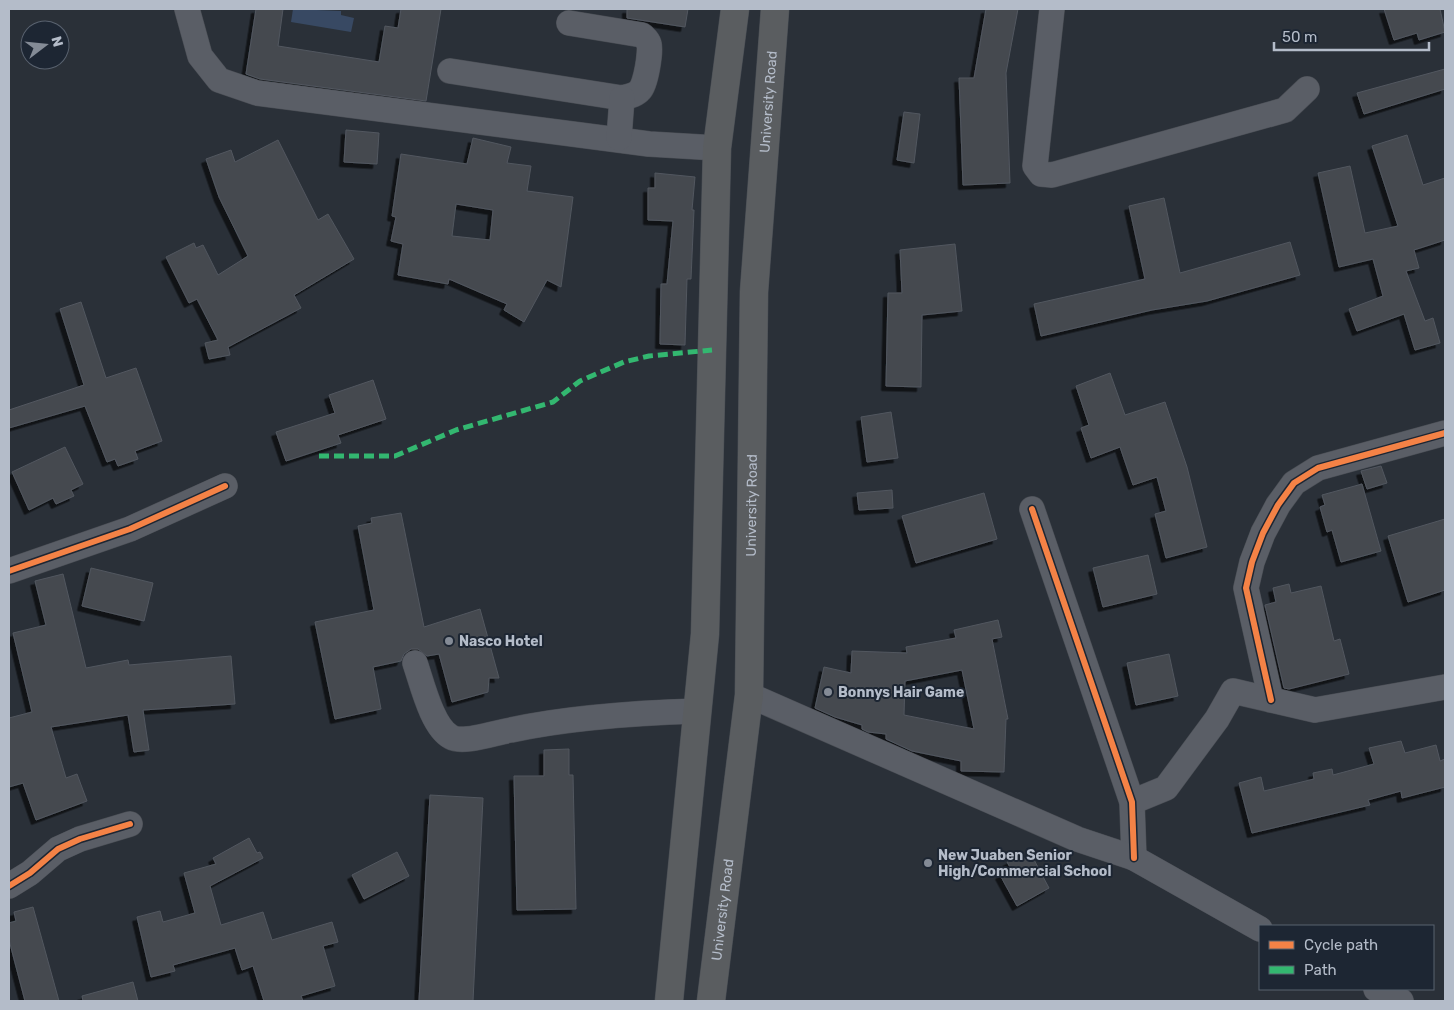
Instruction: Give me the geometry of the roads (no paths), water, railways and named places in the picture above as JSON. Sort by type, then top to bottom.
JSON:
[{"type":"highway","points":[[669,1001],[705,634],[717,148],[735,9]]},
{"type":"highway","name":"University Road","points":[[711,1001],[750,695],[754,292],[775,9]]},
{"type":"street","points":[[186,9],[200,56],[220,80],[257,93],[619,138],[649,144],[717,148]]},
{"type":"street","points":[[1052,9],[1035,166],[1041,174],[1052,175],[1284,110],[1307,89]]},
{"type":"street","points":[[450,71],[622,98],[632,96],[641,90],[645,82],[650,47],[648,41],[642,35],[569,23]]},
{"type":"street","points":[[619,138],[622,98]]},
{"type":"street","points":[[1271,700],[1246,588],[1262,532],[1278,505],[1294,483],[1318,468],[1445,433]]},
{"type":"street","points":[[9,571],[130,529],[225,486]]},
{"type":"street","points":[[1032,509],[1132,802],[1134,858]]},
{"type":"street","points":[[415,663],[440,730],[452,738],[465,739],[516,728],[633,713],[697,711]]},
{"type":"street","points":[[1132,802],[1166,788],[1217,719],[1233,692],[1315,710],[1445,687]]},
{"type":"street","points":[[750,695],[1077,839],[1134,858],[1259,928]]},
{"type":"street","points":[[9,886],[30,873],[58,850],[80,839],[130,824]]},
{"type":"street","points":[[1378,990],[1401,1001]]},
{"type":"water","points":[[293,9],[341,11],[341,15],[354,18],[351,32],[291,22]]},
{"type":"place","name":"Nasco Hotel","points":[[449,641]]},
{"type":"place","name":"Bonnys Hair Game","points":[[828,692]]},
{"type":"place","name":"New Juaben Senior High/Commercial School","points":[[928,863]]}]
